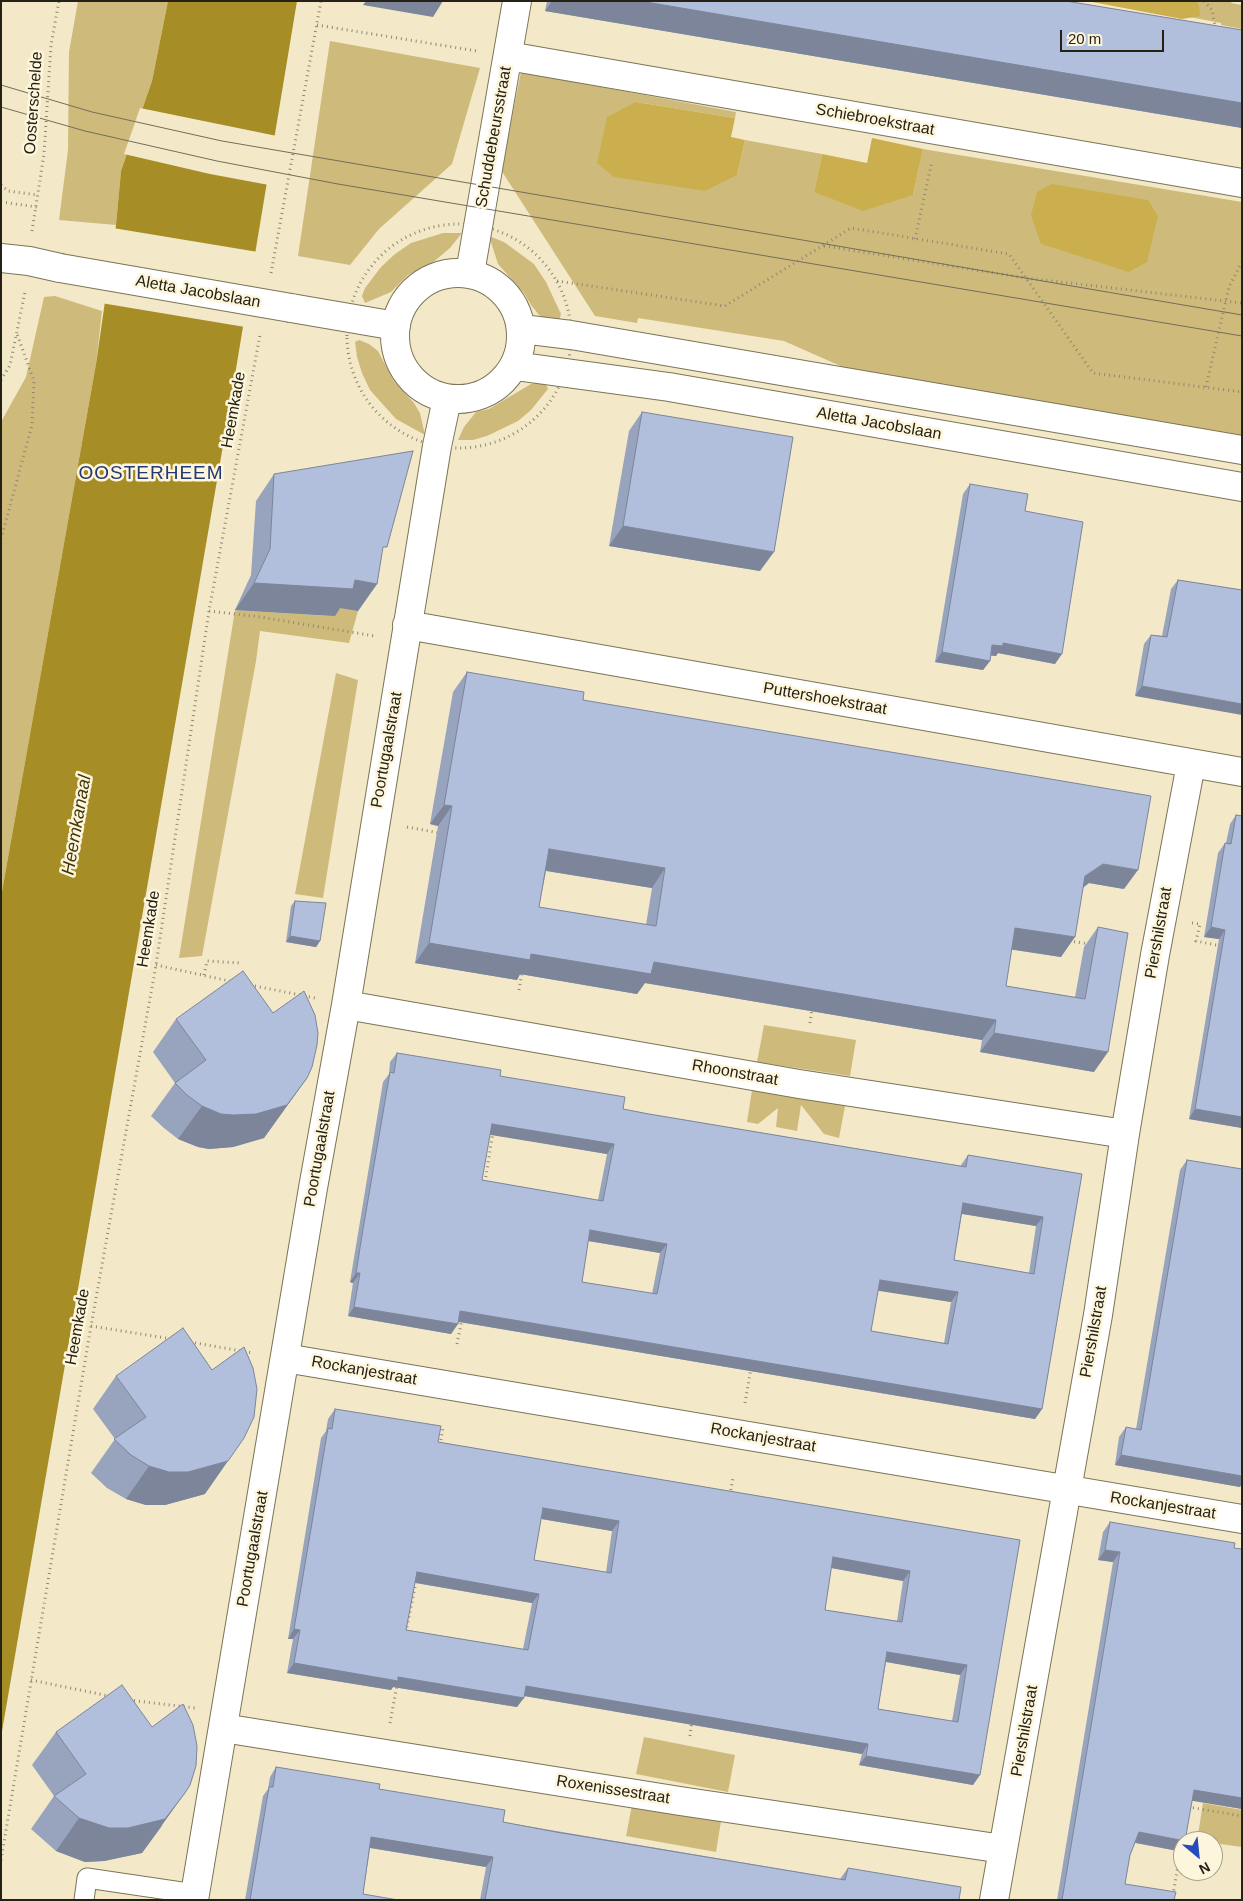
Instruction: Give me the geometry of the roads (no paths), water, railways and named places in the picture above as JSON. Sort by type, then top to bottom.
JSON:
[{"type":"street","name":"Schuddebeursstraat","points":[[470,274],[517,1]]},
{"type":"street","name":"Schiebroekstraat","points":[[508,56],[1242,183]]},
{"type":"street","name":"Aletta Jacobslaan","points":[[1,258],[29,260],[60,268],[396,326]]},
{"type":"street","points":[[456,272],[470,274],[485,278],[499,287],[510,299],[518,313],[522,329],[520,355],[502,382],[486,394],[467,400],[447,399],[432,394],[418,385],[406,373],[399,358],[395,342],[396,326],[406,299],[416,289],[441,275],[456,272]]},
{"type":"street","points":[[522,329],[571,335],[1242,450]]},
{"type":"street","name":"Aletta Jacobslaan","points":[[514,366],[678,389],[1242,487]]},
{"type":"street","name":"Poortugaalstraat","points":[[195,1897],[346,1005],[437,446],[447,399]]},
{"type":"street","name":"Puttershoekstraat","points":[[406,633],[1242,772]]},
{"type":"street","name":"Piershilstraat","points":[[994,1900],[1098,1315],[1125,1134],[1162,918],[1191,764]]},
{"type":"street","name":"Rhoonstraat","points":[[346,1005],[799,1084],[1125,1134]]},
{"type":"street","name":"Rockanjestraat","points":[[285,1358],[1242,1519]]},
{"type":"street","name":"Roxenissestraat","points":[[224,1720],[384,1754],[680,1801],[1003,1849]]},
{"type":"lane","points":[[84,1900],[87,1878],[195,1897]]},
{"type":"water","name":"Heemkanaal","points":[[168,1],[297,1],[231,399],[1,1737],[1,897],[96,364],[116,225],[121,171],[152,81]]},
{"type":"tram line","points":[[1,85],[92,112],[222,141],[1242,315]]},
{"type":"tram line","points":[[1,107],[85,131],[217,161],[338,184],[1242,336]]},
{"type":"district","name":"OOSTERHEEM","points":[[151,474]]}]
